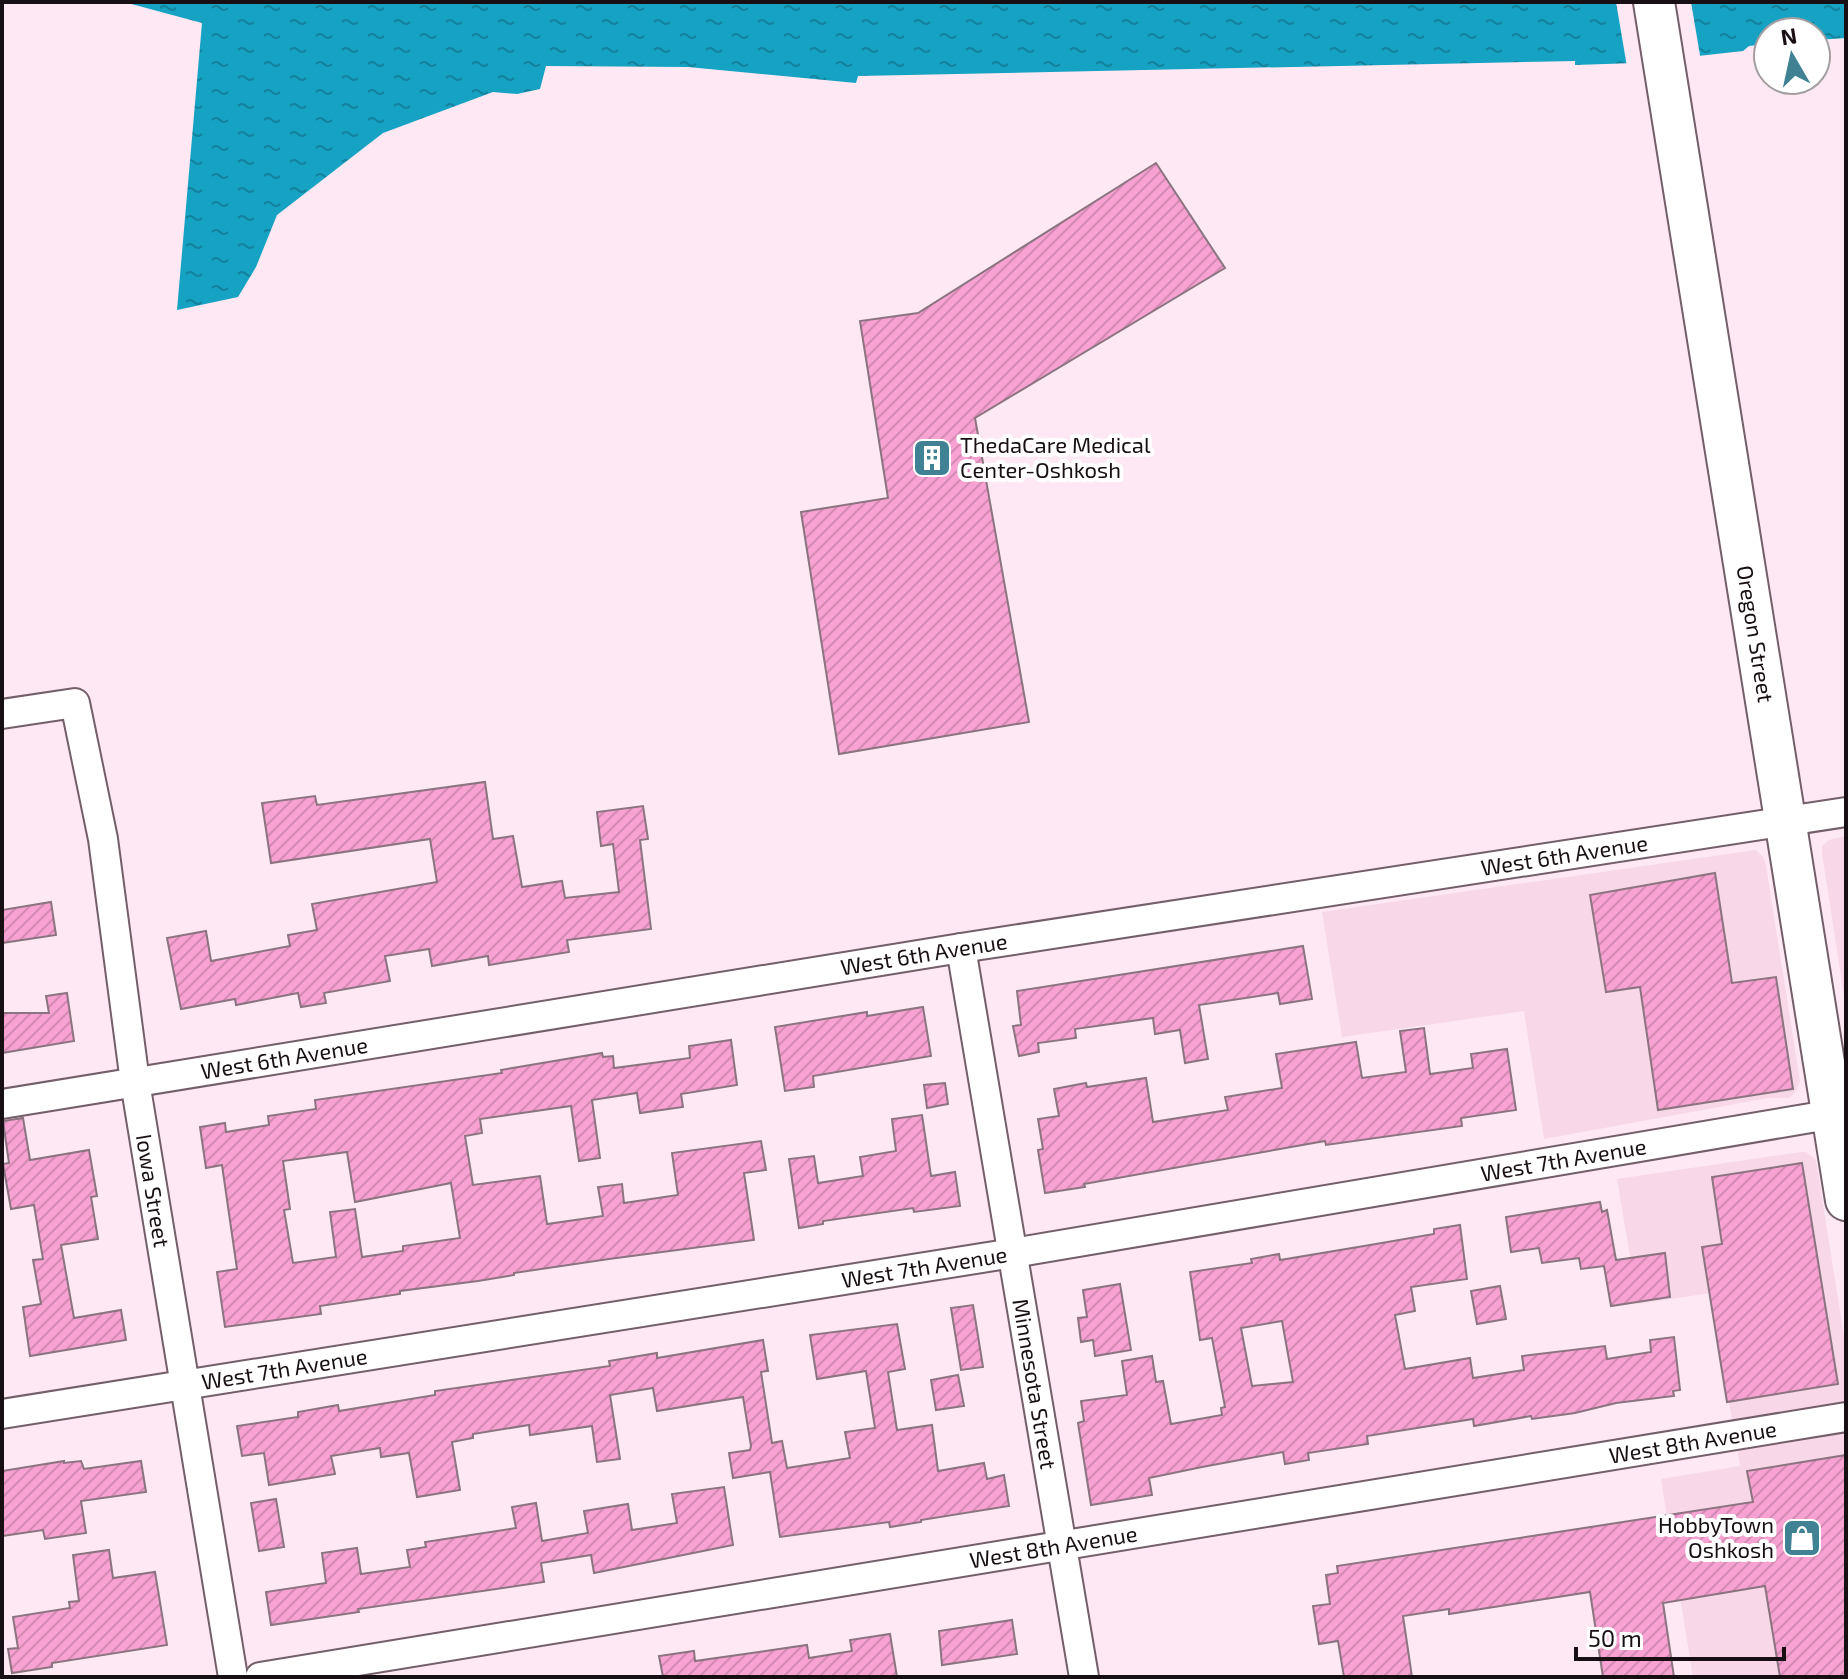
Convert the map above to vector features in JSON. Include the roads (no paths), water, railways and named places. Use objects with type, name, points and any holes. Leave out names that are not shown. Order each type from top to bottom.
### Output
[{"type":"main road","name":"Oregon Street","points":[[1654,2],[1785,821],[1838,1113],[1846,1200]]},
{"type":"street","name":"Iowa Street","points":[[2,714],[75,703],[103,839],[135,1082],[233,1677]]},
{"type":"street","name":"West 6th Avenue","points":[[2,1104],[961,948],[1846,812]]},
{"type":"street","name":"Minnesota Street","points":[[961,948],[1084,1677]]},
{"type":"street","name":"West 7th Avenue","points":[[2,1414],[1013,1253],[1838,1113]]},
{"type":"street","name":"West 8th Avenue","points":[[260,1677],[1846,1417]]},
{"type":"water","points":[[124,2],[1846,2],[1846,38],[1832,39],[1832,16],[1752,16],[1752,46],[1743,51],[1635,63],[1575,65],[1575,61],[858,76],[856,83],[688,67],[546,66],[540,89],[517,94],[493,92],[383,133],[277,215],[256,267],[238,297],[177,310],[202,23]]},
{"type":"place","name":"ThedaCare Medical Center-Oshkosh","points":[[932,458]]},
{"type":"place","name":"HobbyTown Oshkosh","points":[[1802,1538]]}]
